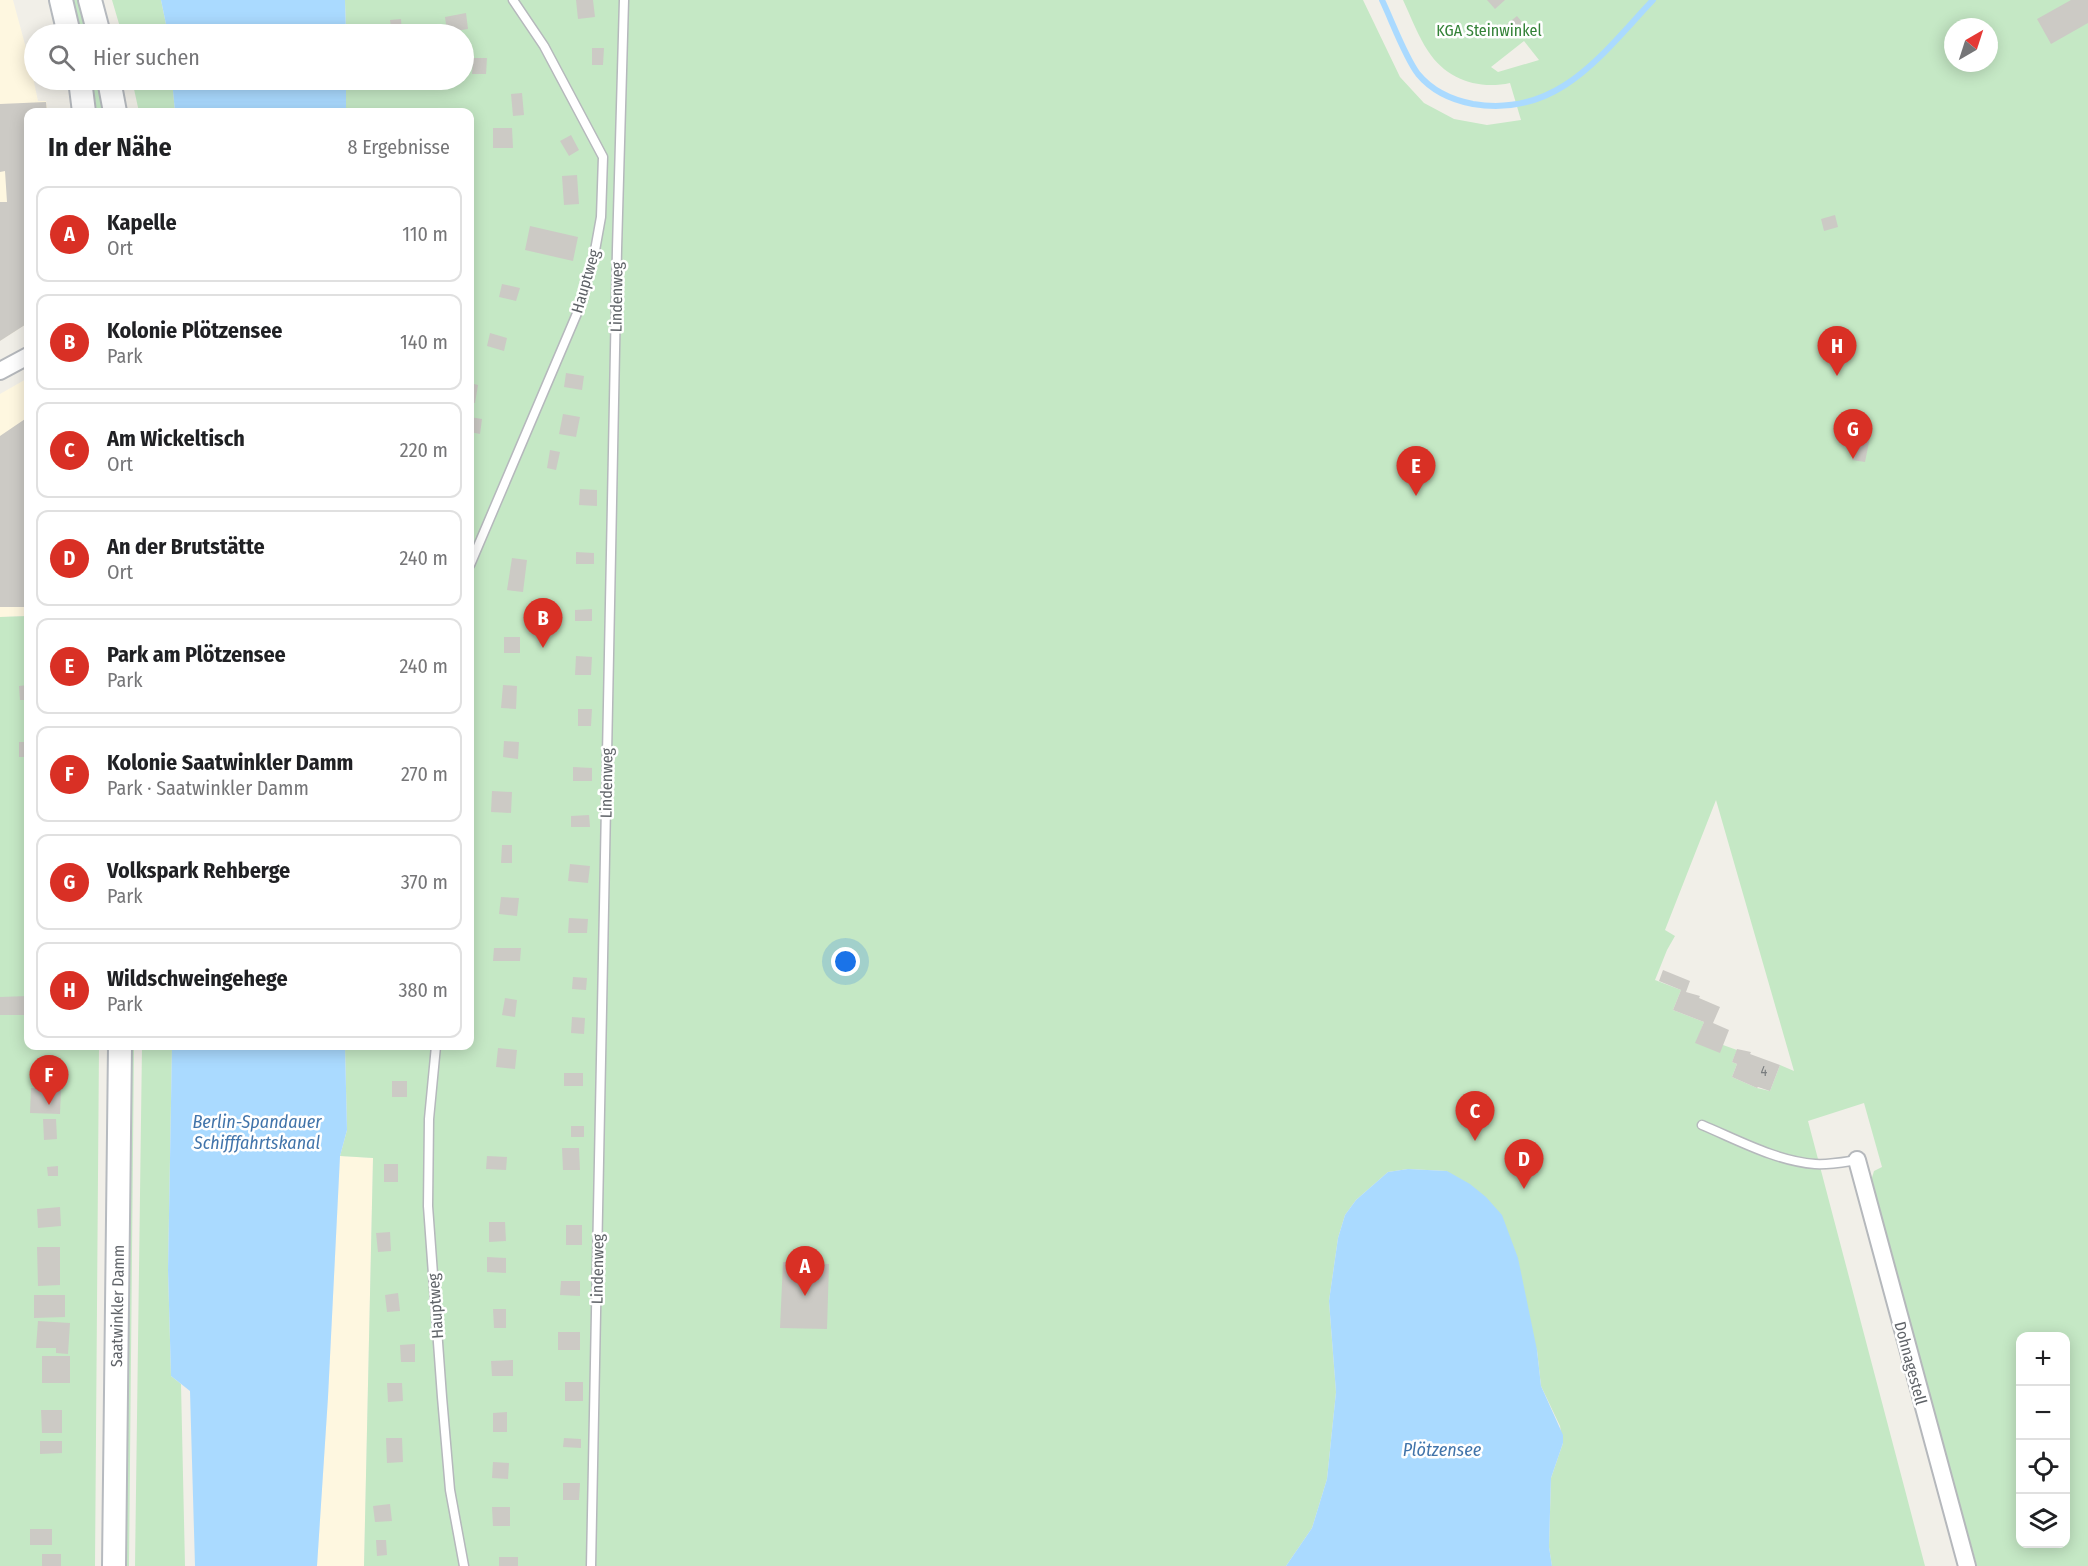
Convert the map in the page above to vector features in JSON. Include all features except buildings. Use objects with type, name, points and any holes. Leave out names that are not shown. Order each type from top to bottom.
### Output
[{"type":"main road","points":[[61,0],[67,24]]},
{"type":"main road","points":[[90,0],[96,24]]},
{"type":"main road","points":[[81,90],[84,108]]},
{"type":"main road","points":[[111,90],[114,108]]},
{"type":"main road","name":"Saatwinkler Damm","points":[[114,1566],[120,1050]]},
{"type":"street","points":[[0,371],[24,358]]},
{"type":"street","name":"Dohnagestell","points":[[1857,1160],[1967,1566]]},
{"type":"lane","name":"Hauptweg","points":[[474,555],[578,311],[594,256],[601,217],[603,157],[544,46],[513,0]]},
{"type":"lane","name":"Lindenweg","points":[[591,1566],[624,0]]},
{"type":"lane","points":[[601,217],[618,219]]},
{"type":"lane","name":"Hauptweg","points":[[436,1050],[429,1119],[428,1206],[450,1490],[464,1566]]},
{"type":"lane","points":[[1702,1125],[1801,1162],[1819,1164],[1857,1160]]},
{"type":"shaded area","points":[[0,0],[13,0],[24,41],[24,90],[36,90],[38,101],[46,101],[47,108],[24,108],[24,326],[0,341]]},
{"type":"shaded area","points":[[24,380],[24,616],[0,617],[0,394]]},
{"type":"shaded area","points":[[340,1156],[373,1158],[364,1566],[317,1566]]},
{"type":"green space","points":[[73,0],[79,0],[86,24],[79,24]]},
{"type":"green space","points":[[112,0],[161,0],[166,24],[119,24]]},
{"type":"green space","name":"KGA Steinwinkel","points":[[345,0],[1363,0],[1400,77],[1424,103],[1454,119],[1487,125],[1521,120],[1510,83],[1486,85],[1475,83],[1444,69],[1424,45],[1403,0],[2088,0],[2088,1566],[1977,1566],[1870,1184],[1874,1171],[1882,1167],[1864,1103],[1808,1121],[1925,1566],[1552,1566],[1549,1547],[1551,1478],[1563,1443],[1560,1426],[1541,1386],[1537,1350],[1447,1171],[1408,1169],[1388,1172],[1356,1200],[1345,1215],[1338,1238],[1329,1301],[1336,1392],[1327,1479],[1312,1528],[1286,1566],[364,1566],[373,1158],[340,1156],[347,1130],[345,1050],[474,1050],[474,108],[346,108],[346,90],[474,90],[474,24],[346,24]],"holes":[[[1524,41],[1539,60],[1498,72],[1491,67]],[[1716,800],[1794,1071],[1780,1065],[1770,1091],[1732,1077],[1737,1064],[1732,1062],[1737,1050],[1723,1045],[1696,1043],[1704,1022],[1673,1010],[1681,990],[1655,980],[1675,936],[1665,930]]]},
{"type":"green space","points":[[94,90],[100,90],[104,108],[96,108]]},
{"type":"green space","points":[[134,90],[173,90],[175,108],[138,108]]},
{"type":"green space","points":[[24,616],[24,1050],[99,1050],[95,1566],[0,1566],[0,617]]},
{"type":"green space","points":[[131,1050],[134,1050],[129,1566],[125,1566]]},
{"type":"green space","points":[[142,1050],[172,1050],[168,1270],[171,1376],[181,1384],[185,1566],[135,1566]]},
{"type":"water","points":[[161,0],[345,0],[346,24],[166,24]]},
{"type":"water","points":[[173,90],[346,90],[346,108],[175,108]]},
{"type":"water","name":"Berlin-Spandauer Schifffahrtskanal","points":[[172,1050],[345,1050],[347,1130],[340,1156],[317,1566],[195,1566],[190,1391],[171,1376],[168,1270]]},
{"type":"water","name":"Plötzensee","points":[[1408,1169],[1447,1171],[1470,1184],[1502,1215],[1518,1258],[1537,1350],[1541,1386],[1563,1435],[1563,1443],[1551,1478],[1549,1547],[1552,1566],[1286,1566],[1312,1528],[1327,1479],[1336,1392],[1329,1301],[1338,1238],[1345,1215],[1356,1200],[1388,1172]]},
{"type":"waterway","points":[[1382,0],[1408,58],[1418,74],[1430,85],[1443,94],[1465,102],[1503,106],[1530,101],[1554,92],[1575,78],[1596,61],[1653,0]]},
{"type":"place","name":"Wildschweingehege","points":[[1837,376]]},
{"type":"place","name":"Volkspark Rehberge","points":[[1853,459]]},
{"type":"place","name":"Park am Plötzensee","points":[[1416,496]]},
{"type":"place","name":"Kolonie Plötzensee","points":[[543,648]]},
{"type":"place","name":"Kolonie Saatwinkler Damm","points":[[49,1105]]},
{"type":"place","name":"Am Wickeltisch","points":[[1475,1141]]},
{"type":"place","name":"An der Brutstätte","points":[[1524,1189]]},
{"type":"place","name":"Kapelle","points":[[805,1296]]}]
